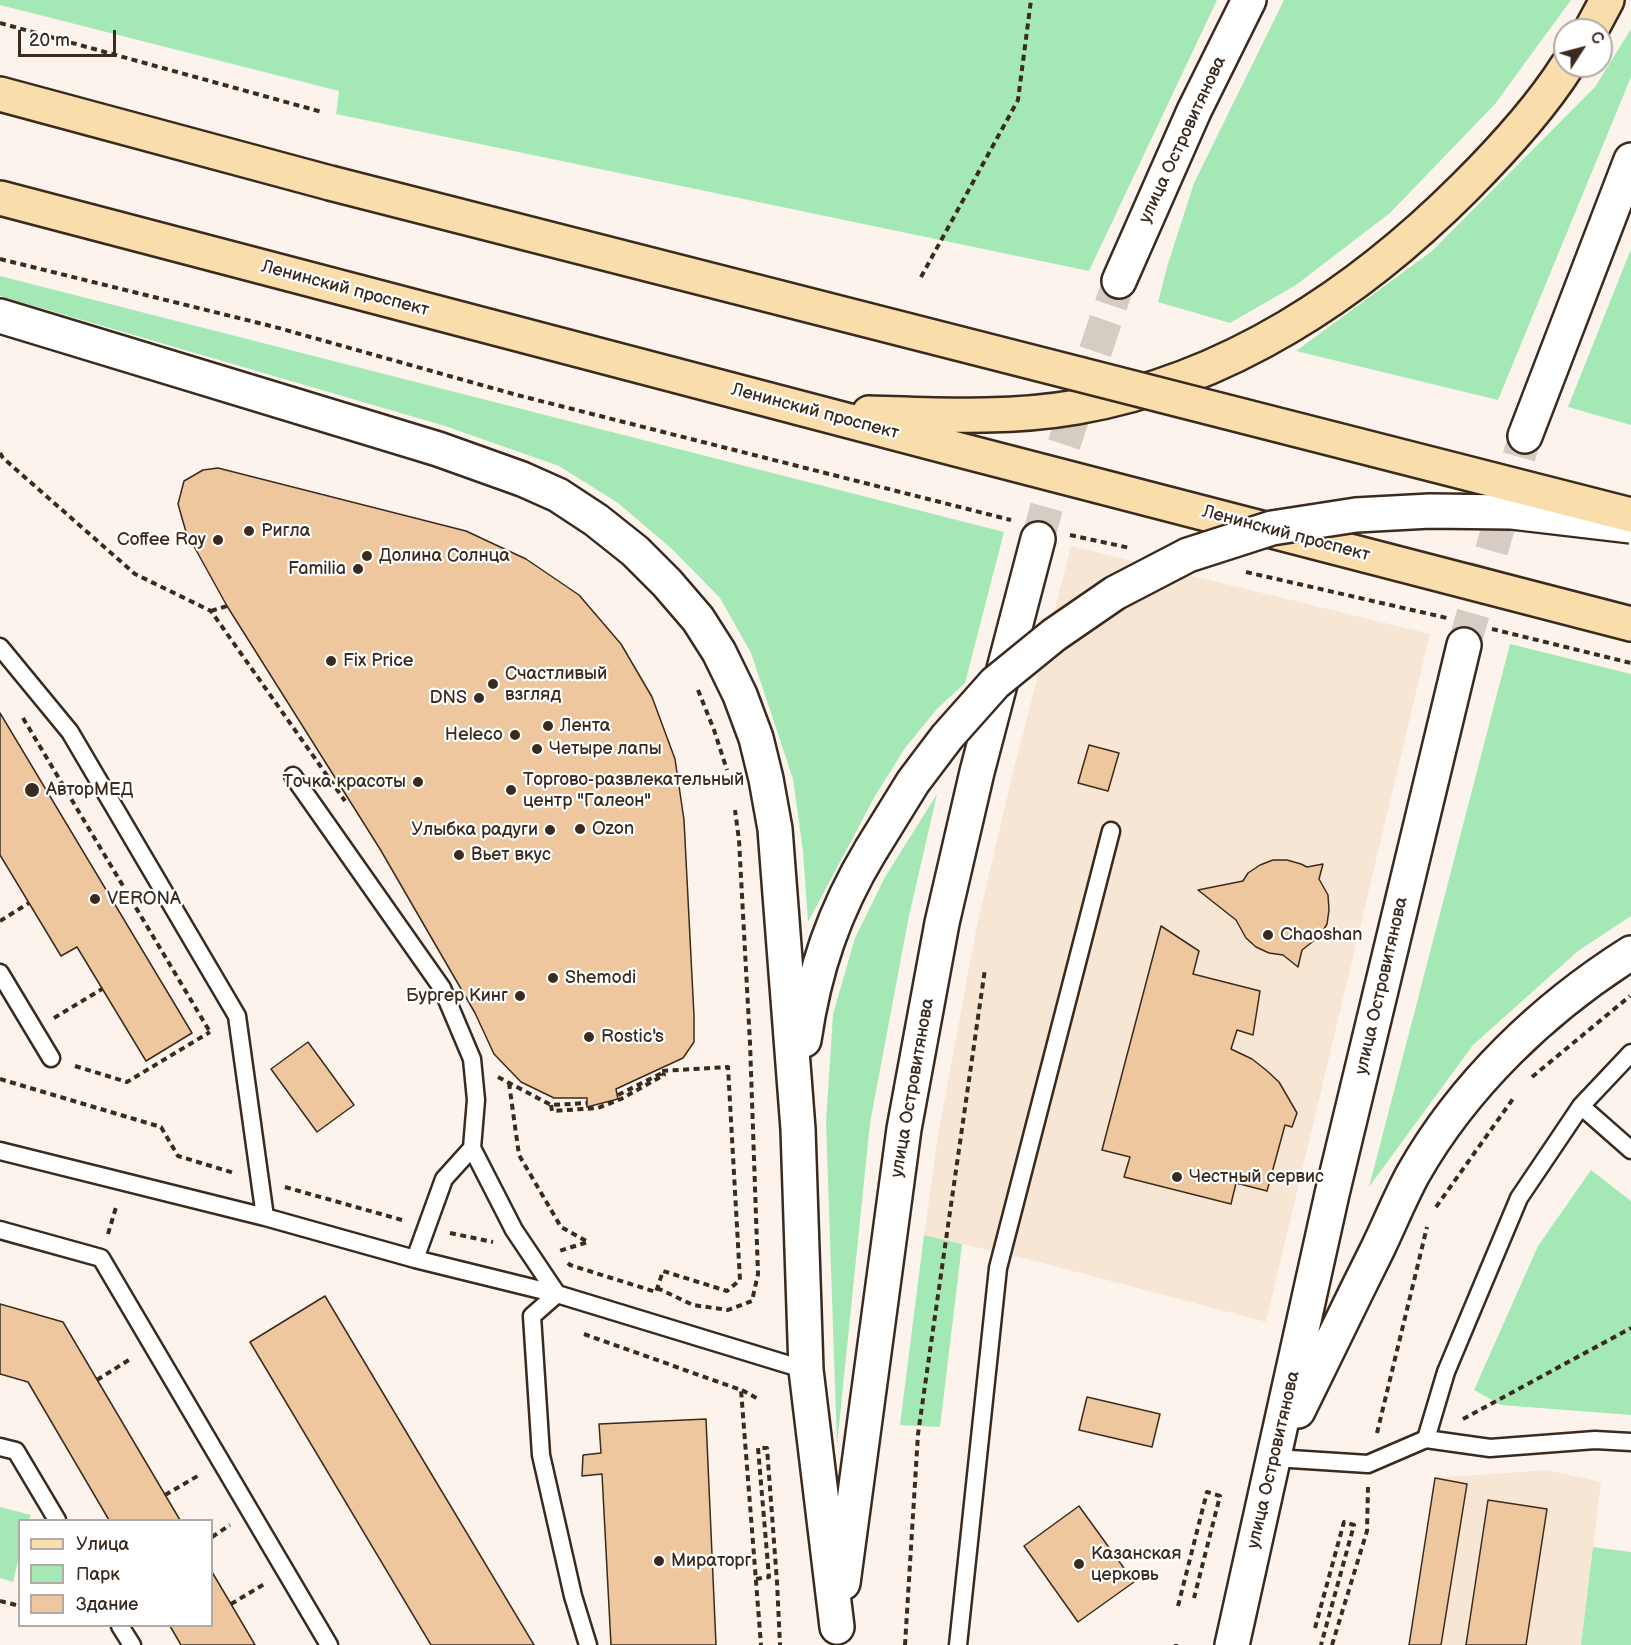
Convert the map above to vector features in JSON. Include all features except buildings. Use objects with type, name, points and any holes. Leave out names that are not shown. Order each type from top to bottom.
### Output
[{"type":"main road","name":"улица Островитянова","points":[[1119,281],[1194,111],[1249,0]]},
{"type":"main road","points":[[1597,18],[1607,0]]},
{"type":"main road","points":[[813,412],[1019,415],[1078,407],[1150,390],[1207,368],[1298,322],[1347,289],[1398,250],[1480,173],[1517,132],[1559,78]]},
{"type":"main road","points":[[0,94],[330,183],[1631,515]]},
{"type":"main road","points":[[1524,436],[1631,160]]},
{"type":"main road","name":"Ленинский проспект","points":[[0,198],[1631,624]]},
{"type":"main road","points":[[1597,248],[1624,204],[1631,198]]},
{"type":"main road","points":[[0,316],[438,450],[522,479],[558,495],[596,520],[636,551],[668,583],[698,619],[740,695],[756,738],[775,829],[798,1129],[806,1370],[837,1636]]},
{"type":"main road","points":[[798,1129],[802,1049],[810,999],[821,957],[836,917],[871,850],[913,782],[995,683],[1054,635],[1115,593],[1188,555],[1272,528],[1356,515],[1430,511],[1512,512],[1631,526]]},
{"type":"main road","name":"улица Островитянова","points":[[837,1636],[902,1141],[942,923],[1036,530]]},
{"type":"main road","name":"улица Островитянова","points":[[1232,1645],[1332,1194],[1467,630]]},
{"type":"main road","points":[[1275,1458],[1414,1174],[1446,1125],[1511,1048],[1583,986],[1631,953]]},
{"type":"lane","points":[[0,647],[70,732],[237,1016],[265,1217]]},
{"type":"lane","points":[[293,776],[442,988],[472,1059],[477,1100],[472,1148],[514,1230],[557,1294]]},
{"type":"lane","points":[[958,1645],[998,1268],[1111,831]]},
{"type":"lane","points":[[0,974],[51,1058]]},
{"type":"lane","points":[[1426,1439],[1446,1372],[1518,1198],[1581,1106],[1631,1053]]},
{"type":"lane","points":[[1581,1106],[1631,1150]]},
{"type":"lane","points":[[415,1259],[444,1179],[472,1148]]},
{"type":"lane","points":[[0,1150],[557,1294],[806,1370]]},
{"type":"lane","points":[[0,1230],[101,1258],[329,1645]]},
{"type":"lane","points":[[557,1294],[532,1316],[540,1455],[573,1596],[588,1645]]},
{"type":"lane","points":[[1275,1458],[1368,1464],[1426,1439],[1490,1448],[1595,1440],[1631,1442]]},
{"type":"lane","points":[[0,1447],[16,1451],[56,1519]]},
{"type":"lane","points":[[121,1627],[132,1645]]},
{"type":"path","points":[[921,277],[1018,100],[1031,0]]},
{"type":"path","points":[[0,23],[322,112]]},
{"type":"path","points":[[0,259],[275,327],[517,395],[1036,530],[1140,550]]},
{"type":"path","points":[[0,453],[135,574]]},
{"type":"path","points":[[1244,572],[1467,630],[1631,663]]},
{"type":"path","points":[[211,611],[227,606]]},
{"type":"path","points":[[695,684],[714,730],[728,774]]},
{"type":"path","points":[[18,709],[210,1032]]},
{"type":"path","points":[[657,1288],[693,1305],[728,1310],[752,1301],[758,1275],[749,1019],[739,840],[735,807]]},
{"type":"path","points":[[0,921],[29,903]]},
{"type":"path","points":[[905,1645],[918,1434],[985,969]]},
{"type":"path","points":[[34,1030],[102,989]]},
{"type":"path","points":[[1530,1079],[1631,996]]},
{"type":"path","points":[[51,1058],[127,1082],[190,1044]]},
{"type":"path","points":[[509,1083],[519,1155],[561,1227],[588,1242],[559,1251],[570,1265],[656,1292],[663,1271],[727,1291],[740,1280],[729,1067],[661,1071],[662,1073],[618,1095]]},
{"type":"path","points":[[587,1103],[551,1105],[552,1112],[598,1108],[621,1099],[664,1076],[662,1073]]},
{"type":"path","points":[[0,1079],[162,1127],[178,1156],[236,1174]]},
{"type":"path","points":[[1436,1207],[1521,1087]]},
{"type":"path","points":[[279,1186],[408,1221]]},
{"type":"path","points":[[101,1258],[117,1204]]},
{"type":"path","points":[[1332,1645],[1367,1532],[1368,1464],[1386,1404],[1429,1216]]},
{"type":"path","points":[[441,1231],[502,1244]]},
{"type":"path","points":[[1426,1439],[1631,1328]]},
{"type":"path","points":[[584,1334],[741,1390],[760,1400]]},
{"type":"path","points":[[97,1380],[153,1346]]},
{"type":"path","points":[[741,1390],[761,1645]]},
{"type":"path","points":[[756,1579],[769,1577],[758,1448],[767,1448],[780,1645]]},
{"type":"path","points":[[165,1495],[221,1462]]},
{"type":"path","points":[[1178,1606],[1207,1492],[1220,1496],[1194,1598]]},
{"type":"path","points":[[1315,1628],[1344,1522],[1354,1525],[1321,1645]]},
{"type":"path","points":[[231,1604],[285,1570]]},
{"type":"path","points":[[0,1601],[18,1606]]},
{"type":"shaded area","points":[[1071,546],[1430,634],[1266,1322],[1031,1260],[924,1235],[938,1135],[976,930],[1011,780]]},
{"type":"shaded area","points":[[1547,1470],[1601,1482],[1581,1645],[1409,1645],[1435,1478]]},
{"type":"green space","points":[[0,0],[1217,0],[1089,271],[336,114],[339,91],[0,5]]},
{"type":"green space","points":[[1284,0],[1571,0],[1558,18],[1553,18],[1553,25],[1495,104],[1390,213],[1296,285],[1230,323],[1158,302],[1194,183]]},
{"type":"green space","points":[[1631,29],[1631,77],[1498,400],[1296,351],[1432,251],[1595,87],[1601,78],[1613,78],[1613,58]]},
{"type":"green space","points":[[1631,249],[1631,425],[1568,407]]},
{"type":"green space","points":[[0,276],[1004,532],[965,683],[937,709],[905,748],[875,796],[808,922],[803,851],[793,779],[751,653],[720,598],[672,549],[618,503],[559,466],[445,426],[0,296]]},
{"type":"green space","points":[[1510,644],[1631,674],[1631,916],[1578,951],[1473,1045],[1369,1187]]},
{"type":"green space","points":[[937,794],[909,916],[870,1123],[837,1445],[826,1122],[833,1014],[855,938],[885,877]]},
{"type":"green space","points":[[1591,1170],[1631,1201],[1631,1415],[1501,1405],[1474,1390],[1538,1246]]},
{"type":"green space","points":[[924,1235],[962,1244],[940,1427],[900,1425]]},
{"type":"green space","points":[[0,1507],[31,1515],[29,1519],[18,1519],[18,1561],[13,1582],[0,1578]]},
{"type":"green space","points":[[1593,1547],[1631,1552],[1631,1645],[1581,1645]]},
{"type":"tunnel","points":[[1038,539],[1062,450],[1119,281]]},
{"type":"tunnel","points":[[1464,645],[1525,436]]},
{"type":"place","name":"Ригла","points":[[249,531]]},
{"type":"place","name":"Coffee Ray","points":[[218,540]]},
{"type":"place","name":"Долина Солнца","points":[[367,556]]},
{"type":"place","name":"Familia","points":[[358,569]]},
{"type":"place","name":"Fix Price","points":[[331,661]]},
{"type":"place","name":"Счастливый взгляд","points":[[493,684]]},
{"type":"place","name":"DNS","points":[[479,698]]},
{"type":"place","name":"Лента","points":[[548,726]]},
{"type":"place","name":"Heleco","points":[[515,735]]},
{"type":"place","name":"Четыре лапы","points":[[537,749]]},
{"type":"place","name":"Точка красоты","points":[[418,782]]},
{"type":"place","name":"АвторМЕД","points":[[32,790]]},
{"type":"place","name":"Торгово-развлекательный центр \"Галеон\"","points":[[511,790]]},
{"type":"place","name":"Ozon","points":[[580,829]]},
{"type":"place","name":"Улыбка радуги","points":[[550,830]]},
{"type":"place","name":"Вьет вкус","points":[[459,855]]},
{"type":"place","name":"VERONA","points":[[95,899]]},
{"type":"place","name":"Chaoshan","points":[[1268,935]]},
{"type":"place","name":"Shemodi","points":[[553,978]]},
{"type":"place","name":"Бургер Кинг","points":[[520,996]]},
{"type":"place","name":"Rostic's","points":[[589,1037]]},
{"type":"place","name":"Честный сервис","points":[[1177,1177]]},
{"type":"place","name":"Мираторг","points":[[659,1561]]},
{"type":"place","name":"Казанская церковь","points":[[1079,1564]]}]
